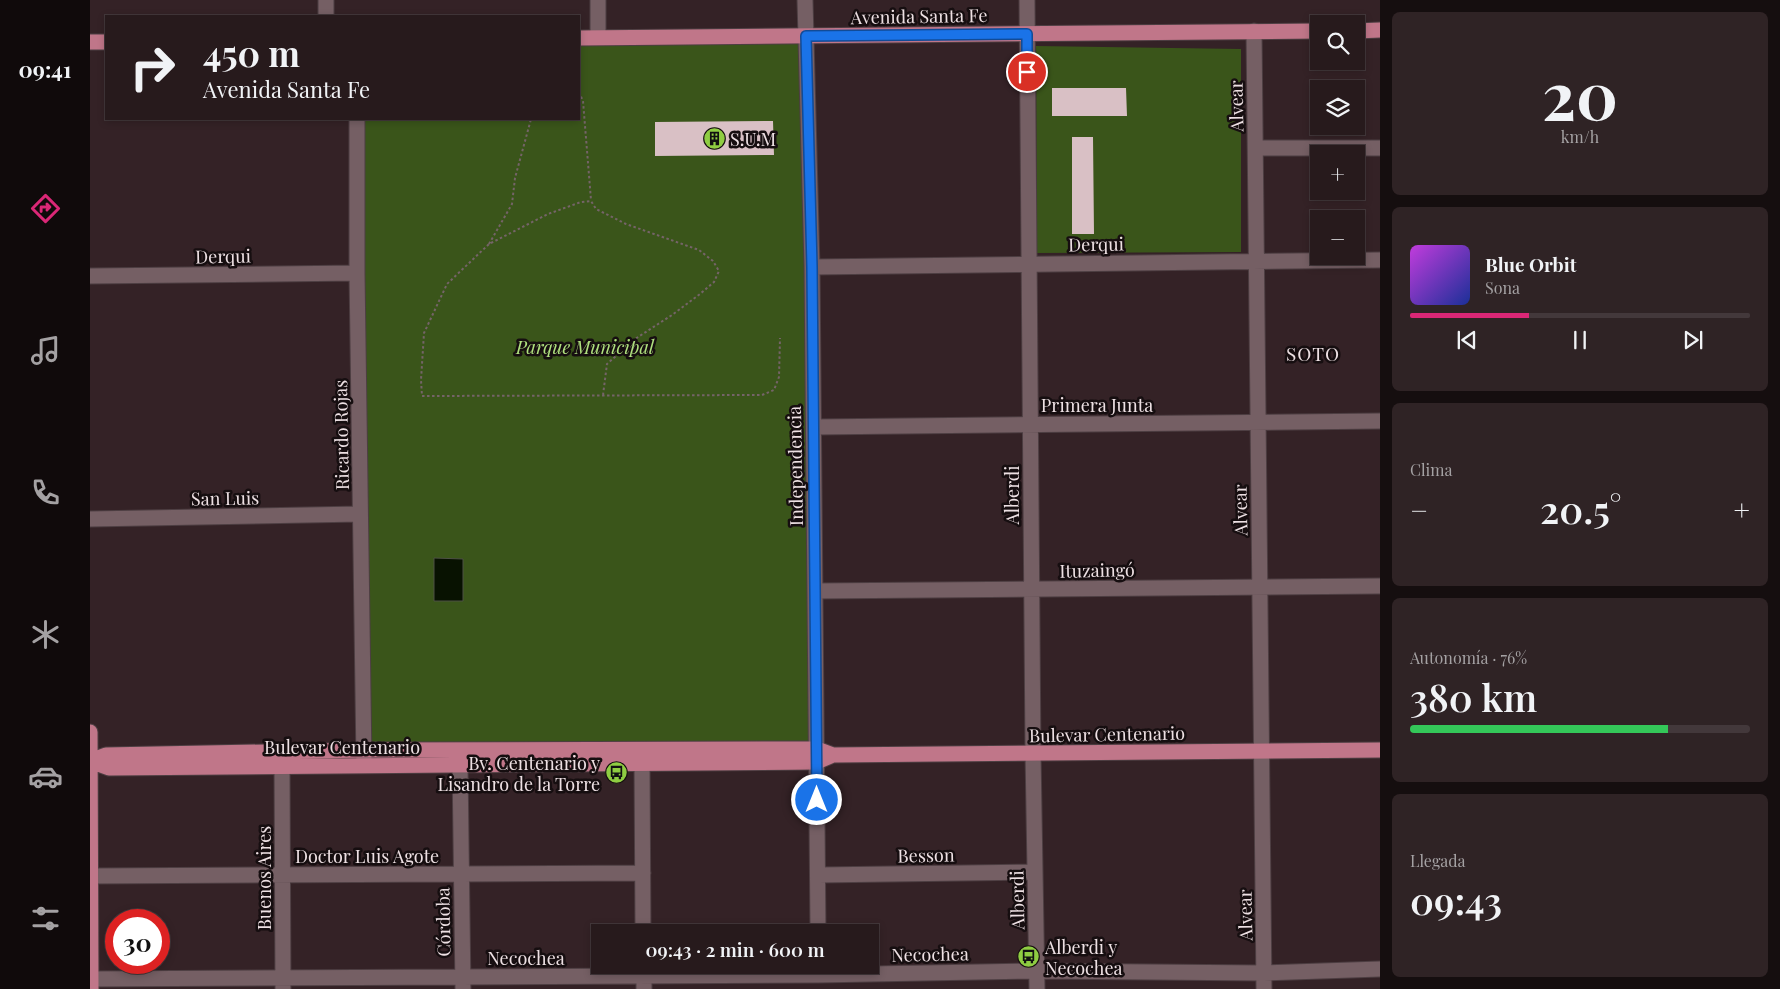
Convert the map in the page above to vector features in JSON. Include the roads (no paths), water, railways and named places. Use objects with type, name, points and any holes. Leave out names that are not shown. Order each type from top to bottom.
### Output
[{"type":"main road","points":[[1365,31],[1380,30]]},
{"type":"main road","name":"Avenida Santa Fe","points":[[580,38],[1310,31]]},
{"type":"main road","points":[[90,42],[105,42]]},
{"type":"main road","points":[[90,732],[91,984]]},
{"type":"main road","name":"Bulevar Centenario","points":[[90,761],[106,755],[364,750],[834,756],[1380,750]]},
{"type":"main road","name":"Bulevar Centenario","points":[[90,761],[108,768],[282,767],[642,764],[817,755]]},
{"type":"street","points":[[326,0],[326,15]]},
{"type":"street","points":[[598,0],[598,37]]},
{"type":"street","name":"Independencia","points":[[805,0],[812,267],[818,924]]},
{"type":"street","name":"Alberdi","points":[[1027,0],[1033,753],[1037,989]]},
{"type":"street","name":"Alvear","points":[[1254,32],[1264,989]]},
{"type":"street","name":"Ricardo Rojas","points":[[357,120],[363,766]]},
{"type":"street","points":[[1256,148],[1380,148]]},
{"type":"street","name":"Derqui","points":[[812,267],[1380,260]]},
{"type":"street","name":"Derqui","points":[[90,276],[357,273]]},
{"type":"street","name":"Primera Junta","points":[[814,427],[1380,422]]},
{"type":"street","name":"San Luis","points":[[90,519],[360,514]]},
{"type":"street","name":"Ituzaingó","points":[[815,591],[1380,586]]},
{"type":"street","points":[[642,764],[643,924]]},
{"type":"street","name":"Córdoba","points":[[460,765],[463,983]]},
{"type":"street","name":"Buenos Aires","points":[[282,767],[283,983]]},
{"type":"street","name":"Besson","points":[[818,875],[1035,872]]},
{"type":"street","name":"Doctor Luis Agote","points":[[91,876],[643,873]]},
{"type":"street","name":"Necochea","points":[[91,984],[463,983],[644,977],[818,976],[1036,971],[1264,973],[1380,969]]},
{"type":"place","name":"S.U.M","points":[[714,139]]},
{"type":"place","name":"Bv. Centenario y Lisandro de la Torre","points":[[616,773]]},
{"type":"place","name":"Alberdi y Necochea","points":[[1029,957]]},
{"type":"district","name":"SOTO","points":[[1313,353]]},
{"type":"park label","name":"Parque Municipal","points":[[585,347]]}]
